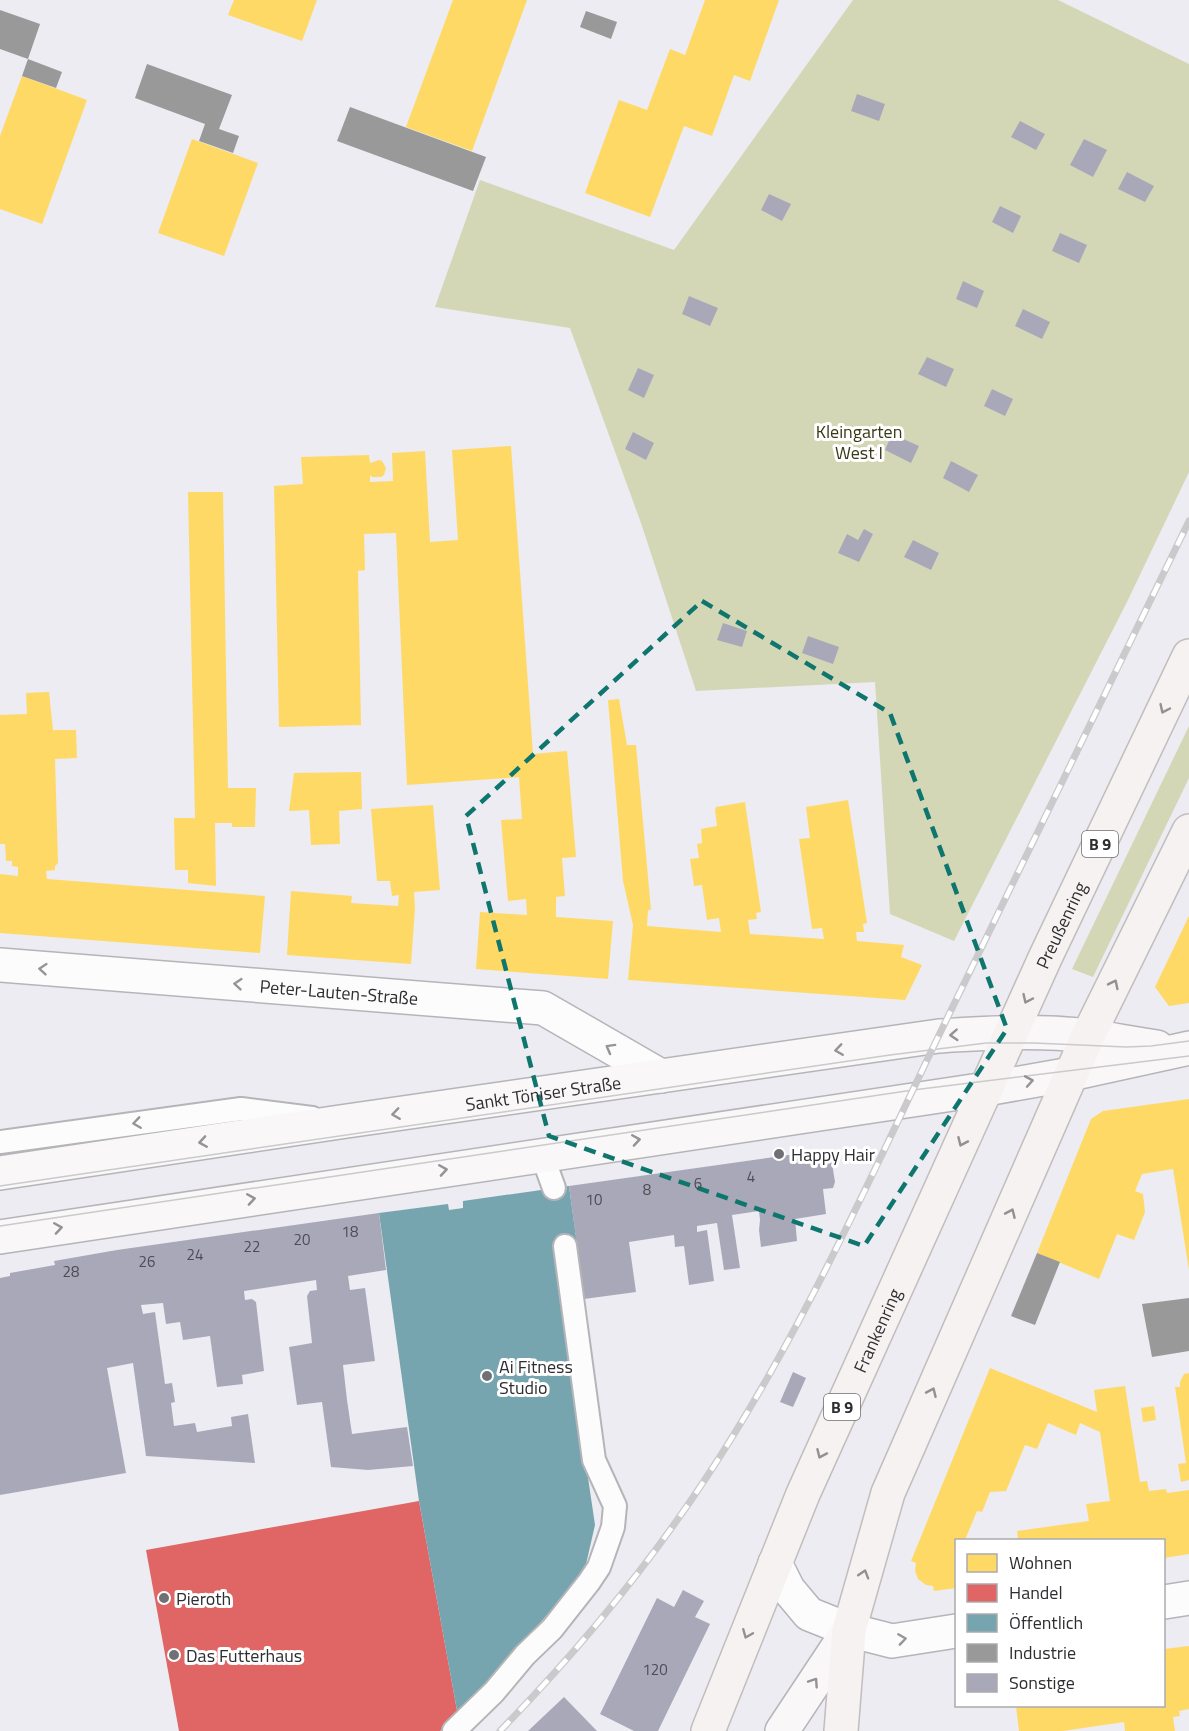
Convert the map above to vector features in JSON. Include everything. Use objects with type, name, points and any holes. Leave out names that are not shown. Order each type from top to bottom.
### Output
[{"type":"main road","name":"Preußenring","points":[[1011,1032],[1189,656]]},
{"type":"main road","points":[[840,1731],[849,1630],[888,1493],[1088,1036],[1189,831]]},
{"type":"main road","name":"Sankt Töniser Straße","points":[[0,1173],[939,1036],[1011,1032],[1088,1036],[1184,1049]]},
{"type":"main road","name":"Frankenring","points":[[708,1731],[803,1494],[1011,1032]]},
{"type":"main road","points":[[0,1237],[986,1089],[1071,1074],[1184,1049]]},
{"type":"main road","points":[[782,1731],[849,1630]]},
{"type":"street","name":"Peter-Lauten-Straße","points":[[0,965],[543,1008],[662,1076]]},
{"type":"street","points":[[776,1563],[788,1589],[809,1614],[849,1630],[892,1641],[955,1631]]},
{"type":"street","points":[[1165,1602],[1189,1598]]},
{"type":"lane","points":[[0,1142],[241,1109],[340,1122]]},
{"type":"lane","points":[[542,1155],[554,1188]]},
{"type":"lane","points":[[454,1731],[494,1692],[525,1655],[552,1629],[589,1582],[599,1567],[613,1527],[615,1506],[594,1460],[565,1246]]},
{"type":"highlighted area","points":[[702,601],[890,713],[1007,1029],[864,1246],[549,1136],[466,816]]},
{"type":"green space","name":"Kleingarten West I","points":[[853,0],[1058,0],[1189,64],[1189,472],[1127,602],[954,941],[890,914],[875,682],[696,691],[641,523],[570,328],[435,307],[480,180],[674,250]]},
{"type":"green space","points":[[1189,726],[1189,778],[1093,977],[1072,969]]},
{"type":"building: Wohnen","points":[[234,0],[317,0],[302,41],[228,15]]},
{"type":"building: Wohnen","points":[[453,0],[527,0],[472,151],[406,127]]},
{"type":"building: Wohnen","points":[[705,0],[779,0],[750,81],[734,75],[712,136],[684,126],[650,217],[585,193],[619,100],[647,110],[670,49],[685,55]]},
{"type":"building: Wohnen","points":[[22,76],[87,100],[42,224],[0,209],[0,136]]},
{"type":"building: Wohnen","points":[[192,139],[258,163],[224,256],[158,233]]},
{"type":"building: Wohnen","points":[[511,446],[533,754],[567,751],[576,857],[562,858],[565,896],[556,897],[556,917],[613,921],[608,979],[476,969],[480,912],[527,915],[526,899],[508,901],[501,820],[522,819],[519,777],[407,785],[396,533],[364,534],[365,570],[358,571],[361,725],[279,727],[274,486],[303,484],[301,457],[369,455],[370,463],[379,460],[386,468],[381,477],[370,475],[370,482],[393,481],[392,453],[425,451],[430,542],[458,540],[452,450]]},
{"type":"building: Wohnen","points":[[188,492],[223,492],[228,788],[256,788],[255,827],[232,827],[232,823],[215,823],[216,886],[188,883],[188,870],[175,870],[174,818],[195,818]]},
{"type":"building: Wohnen","points":[[49,692],[53,730],[76,730],[77,758],[55,759],[58,863],[55,870],[46,871],[47,879],[265,896],[260,953],[0,933],[0,874],[18,876],[18,867],[12,866],[12,861],[6,861],[5,844],[0,844],[0,715],[27,714],[26,693]]},
{"type":"building: Wohnen","points":[[619,699],[627,745],[636,745],[651,910],[648,910],[647,926],[721,932],[719,918],[707,920],[702,885],[694,886],[690,859],[699,858],[697,844],[702,843],[701,829],[717,826],[716,807],[745,802],[761,912],[756,913],[757,919],[748,920],[750,934],[824,939],[822,928],[812,929],[799,839],[810,838],[806,807],[848,800],[867,923],[863,924],[864,932],[856,932],[857,941],[904,945],[901,957],[922,965],[905,1000],[628,980],[633,925],[623,881],[608,700]]},
{"type":"building: Wohnen","points":[[361,772],[362,809],[339,811],[340,844],[311,845],[309,810],[289,811],[294,773]]},
{"type":"building: Wohnen","points":[[433,805],[440,890],[414,892],[411,964],[287,955],[291,891],[352,896],[351,903],[398,906],[399,895],[392,896],[390,881],[377,881],[371,809]]},
{"type":"building: Wohnen","points":[[1189,916],[1189,1003],[1169,1006],[1155,987]]},
{"type":"building: Wohnen","points":[[1189,1099],[1189,1270],[1173,1169],[1142,1174],[1135,1191],[1143,1194],[1145,1212],[1134,1240],[1117,1234],[1099,1279],[1037,1253],[1091,1119],[1103,1111]]},
{"type":"building: Wohnen","points":[[990,1368],[1097,1412],[1094,1390],[1125,1386],[1140,1482],[1147,1481],[1149,1491],[1166,1489],[1167,1493],[1189,1490],[1189,1554],[1165,1558],[1165,1539],[1018,1539],[1017,1531],[1089,1521],[1086,1504],[1110,1501],[1100,1432],[1080,1423],[1076,1435],[1048,1423],[1037,1449],[1025,1445],[1006,1491],[990,1492],[982,1512],[977,1511],[965,1539],[955,1539],[955,1588],[934,1591],[933,1586],[926,1585],[918,1579],[915,1571],[916,1563],[911,1561]]},
{"type":"building: Wohnen","points":[[1189,1373],[1189,1480],[1181,1482],[1178,1464],[1186,1463],[1175,1387],[1180,1387],[1184,1374]]},
{"type":"building: Wohnen","points":[[1154,1406],[1156,1420],[1143,1422],[1141,1408]]},
{"type":"building: Wohnen","points":[[1189,1646],[1189,1709],[1179,1711],[1180,1716],[1173,1717],[1175,1731],[1125,1731],[1124,1722],[1063,1731],[1019,1731],[1016,1707],[1165,1707],[1165,1649]]},
{"type":"building: Handel","points":[[419,1501],[458,1716],[440,1731],[179,1731],[146,1550]]},
{"type":"building: Öffentlich","name":"Ai Fitness Studio","points":[[569,1186],[577,1244],[554,1247],[595,1525],[584,1573],[458,1716],[419,1501],[379,1213],[448,1204],[449,1210],[463,1208],[463,1201]]},
{"type":"building: Industrie","points":[[0,10],[40,24],[28,59],[0,49]]},
{"type":"building: Industrie","points":[[586,11],[617,22],[611,39],[580,27]]},
{"type":"building: Industrie","points":[[28,59],[62,72],[56,88],[22,76]]},
{"type":"building: Industrie","points":[[147,64],[232,95],[219,129],[239,136],[233,153],[199,141],[205,124],[135,98]]},
{"type":"building: Industrie","points":[[350,107],[486,157],[473,191],[337,141]]},
{"type":"building: Industrie","points":[[1037,1253],[1060,1262],[1035,1325],[1011,1316]]},
{"type":"building: Industrie","points":[[1189,1298],[1189,1351],[1152,1357],[1142,1304]]},
{"type":"building: Sonstige","points":[[857,94],[885,104],[879,121],[851,111]]},
{"type":"building: Sonstige","points":[[1020,121],[1045,134],[1036,150],[1011,137]]},
{"type":"building: Sonstige","points":[[1084,139],[1107,150],[1093,177],[1070,165]]},
{"type":"building: Sonstige","points":[[1127,172],[1154,186],[1145,202],[1118,189]]},
{"type":"building: Sonstige","points":[[769,194],[791,204],[782,221],[761,210]]},
{"type":"building: Sonstige","points":[[1000,206],[1021,216],[1013,233],[992,222]]},
{"type":"building: Sonstige","points":[[1060,233],[1087,245],[1079,263],[1052,251]]},
{"type":"building: Sonstige","points":[[963,281],[984,291],[977,308],[956,299]]},
{"type":"building: Sonstige","points":[[689,296],[718,308],[710,326],[682,314]]},
{"type":"building: Sonstige","points":[[1023,309],[1050,322],[1042,339],[1015,326]]},
{"type":"building: Sonstige","points":[[927,357],[954,369],[946,387],[918,374]]},
{"type":"building: Sonstige","points":[[638,368],[654,375],[644,398],[628,390]]},
{"type":"building: Sonstige","points":[[992,389],[1013,399],[1005,416],[984,406]]},
{"type":"building: Sonstige","points":[[633,432],[654,443],[646,460],[625,449]]},
{"type":"building: Sonstige","points":[[892,434],[919,446],[911,463],[885,450]]},
{"type":"building: Sonstige","points":[[951,461],[978,475],[969,492],[943,478]]},
{"type":"building: Sonstige","points":[[864,529],[873,534],[859,562],[838,553],[847,534],[858,540]]},
{"type":"building: Sonstige","points":[[913,540],[939,553],[931,570],[904,557]]},
{"type":"building: Sonstige","points":[[723,623],[747,631],[742,647],[717,640]]},
{"type":"building: Sonstige","points":[[808,636],[839,647],[833,664],[802,653]]},
{"type":"building: Sonstige","points":[[824,1150],[831,1157],[835,1182],[833,1188],[823,1189],[826,1214],[795,1219],[797,1241],[761,1247],[759,1211],[732,1215],[740,1268],[724,1270],[717,1223],[697,1226],[697,1232],[707,1230],[714,1281],[689,1285],[684,1246],[675,1247],[674,1235],[629,1242],[636,1292],[584,1299],[569,1186]]},
{"type":"building: Sonstige","points":[[379,1213],[386,1270],[348,1276],[350,1290],[365,1288],[375,1361],[343,1365],[347,1400],[352,1434],[407,1427],[413,1466],[368,1470],[331,1467],[322,1402],[297,1405],[289,1347],[312,1343],[307,1296],[310,1291],[317,1290],[316,1280],[244,1291],[245,1300],[252,1299],[256,1302],[264,1371],[242,1375],[243,1384],[217,1387],[210,1336],[183,1340],[180,1322],[166,1324],[163,1303],[141,1305],[143,1314],[155,1312],[165,1384],[172,1383],[175,1402],[171,1403],[174,1426],[195,1423],[197,1432],[232,1426],[231,1417],[248,1414],[255,1463],[146,1456],[133,1363],[107,1368],[126,1473],[0,1495],[0,1278],[10,1276],[10,1273],[55,1265],[54,1261],[117,1250]]},
{"type":"building: Sonstige","points":[[793,1372],[806,1378],[793,1407],[780,1402]]},
{"type":"building: Sonstige","points":[[683,1590],[704,1601],[695,1617],[710,1624],[658,1731],[634,1731],[600,1714],[657,1598],[674,1607]]},
{"type":"building: Sonstige","points":[[564,1697],[597,1731],[528,1731]]},
{"type":"tram line","points":[[0,1186],[890,1055],[986,1043],[1126,1047],[1189,1041]]},
{"type":"tram line","points":[[0,1226],[913,1090],[1189,1056]]},
{"type":"railway","points":[[500,1731],[582,1642],[658,1547],[704,1481],[770,1373],[830,1261],[1189,521]]},
{"type":"place","name":"Happy Hair","points":[[779,1154]]},
{"type":"place","name":"Ai Fitness Studio","points":[[487,1376]]},
{"type":"place","name":"Pieroth","points":[[164,1598]]},
{"type":"place","name":"Das Futterhaus","points":[[174,1655]]}]
